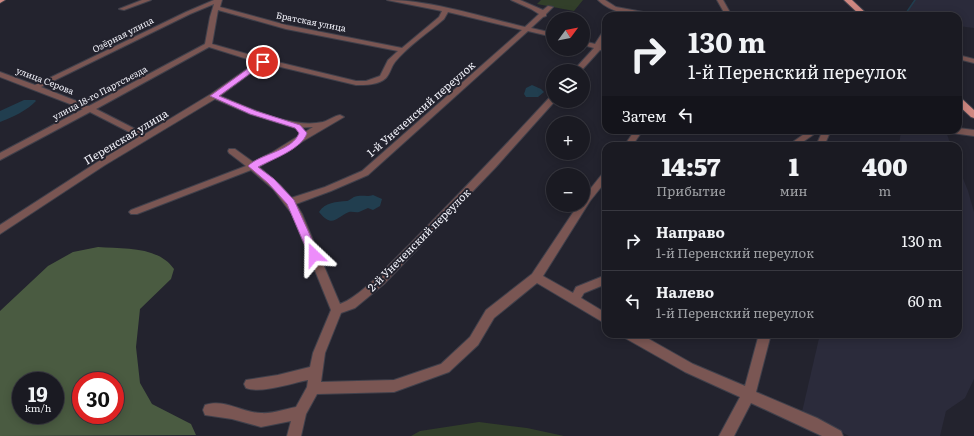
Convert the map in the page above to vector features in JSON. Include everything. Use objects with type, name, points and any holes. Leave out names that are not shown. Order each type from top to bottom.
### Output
[{"type":"main road","points":[[848,0],[861,12]]},
{"type":"main road","points":[[962,104],[974,115]]},
{"type":"street","points":[[122,9],[148,0]]},
{"type":"street","points":[[219,0],[213,16],[208,45],[263,62],[356,83],[375,82],[383,77],[391,62],[403,50],[442,18],[460,13]]},
{"type":"street","name":"Озёрная улица","points":[[36,87],[188,13],[219,0]]},
{"type":"street","points":[[390,0],[446,10],[546,33]]},
{"type":"street","points":[[514,0],[532,6],[540,10],[544,15]]},
{"type":"street","points":[[601,0],[614,9],[631,12]]},
{"type":"street","points":[[720,0],[727,12]]},
{"type":"street","name":"Братская улица","points":[[217,8],[254,20],[299,31],[403,50]]},
{"type":"street","name":"1-й Унеченский переулок","points":[[290,202],[328,189],[365,173],[406,135],[544,15],[550,8]]},
{"type":"street","points":[[442,18],[446,10]]},
{"type":"street","name":"улица 18-го Партсъезда","points":[[0,157],[208,45]]},
{"type":"street","points":[[590,45],[600,47]]},
{"type":"street","points":[[584,64],[600,47]]},
{"type":"street","points":[[962,58],[974,61]]},
{"type":"street","name":"Перенская улица","points":[[0,230],[102,163],[214,96],[263,62]]},
{"type":"street","name":"улица Серова","points":[[0,75],[36,87],[90,109],[145,137]]},
{"type":"street","points":[[214,96],[253,112],[298,126],[312,126],[340,117]]},
{"type":"street","name":"2-й Унеченский переулок","points":[[336,310],[350,305],[380,281],[493,165],[546,107]]},
{"type":"street","points":[[134,212],[210,185],[252,166],[284,150],[328,122]]},
{"type":"street","points":[[298,126],[303,133],[301,139]]},
{"type":"street","points":[[962,131],[974,133]]},
{"type":"street","points":[[797,142],[810,134]]},
{"type":"street","points":[[232,151],[271,181],[290,202],[297,214],[336,310],[319,353],[313,388],[300,413],[294,436]]},
{"type":"street","points":[[313,388],[394,386],[445,368],[474,341],[490,314],[536,276],[602,180]]},
{"type":"street","points":[[536,276],[602,317]]},
{"type":"street","points":[[575,300],[580,290],[602,281]]},
{"type":"street","points":[[637,338],[689,368],[749,394],[836,436]]},
{"type":"street","points":[[726,436],[749,394],[764,338]]},
{"type":"street","points":[[251,384],[278,381],[315,372]]},
{"type":"street","points":[[210,410],[232,412],[261,420],[300,413]]},
{"type":"shaded area","points":[[914,0],[974,0],[974,28],[962,26],[962,12],[906,12]]},
{"type":"shaded area","points":[[532,85],[544,92],[538,97],[526,97],[524,94],[526,88]]},
{"type":"shaded area","points":[[24,100],[36,101],[24,111],[0,122],[0,111]]},
{"type":"shaded area","points":[[900,134],[947,134],[950,142],[900,142]]},
{"type":"shaded area","points":[[962,176],[974,212],[974,379],[965,398],[946,411],[940,436],[849,436],[802,412],[819,338],[962,338]]},
{"type":"shaded area","points":[[373,195],[382,199],[380,206],[373,210],[368,208],[358,212],[349,212],[331,221],[319,212],[324,206],[331,203],[347,201],[356,196]]},
{"type":"green space","points":[[541,0],[583,0],[574,11],[537,4]]},
{"type":"green space","points":[[98,247],[150,252],[159,256],[174,269],[171,279],[140,309],[136,347],[140,383],[152,404],[191,424],[196,435],[0,436],[0,311],[48,266],[73,252]]},
{"type":"green space","points":[[479,422],[527,428],[564,436],[411,436],[420,431]]},
{"type":"waterway","points":[[907,12],[915,0]]},
{"type":"route","points":[[263,62],[214,96],[253,112],[298,126],[303,133],[301,139],[284,150],[252,166],[271,181],[290,202],[297,214],[314,255]]}]
